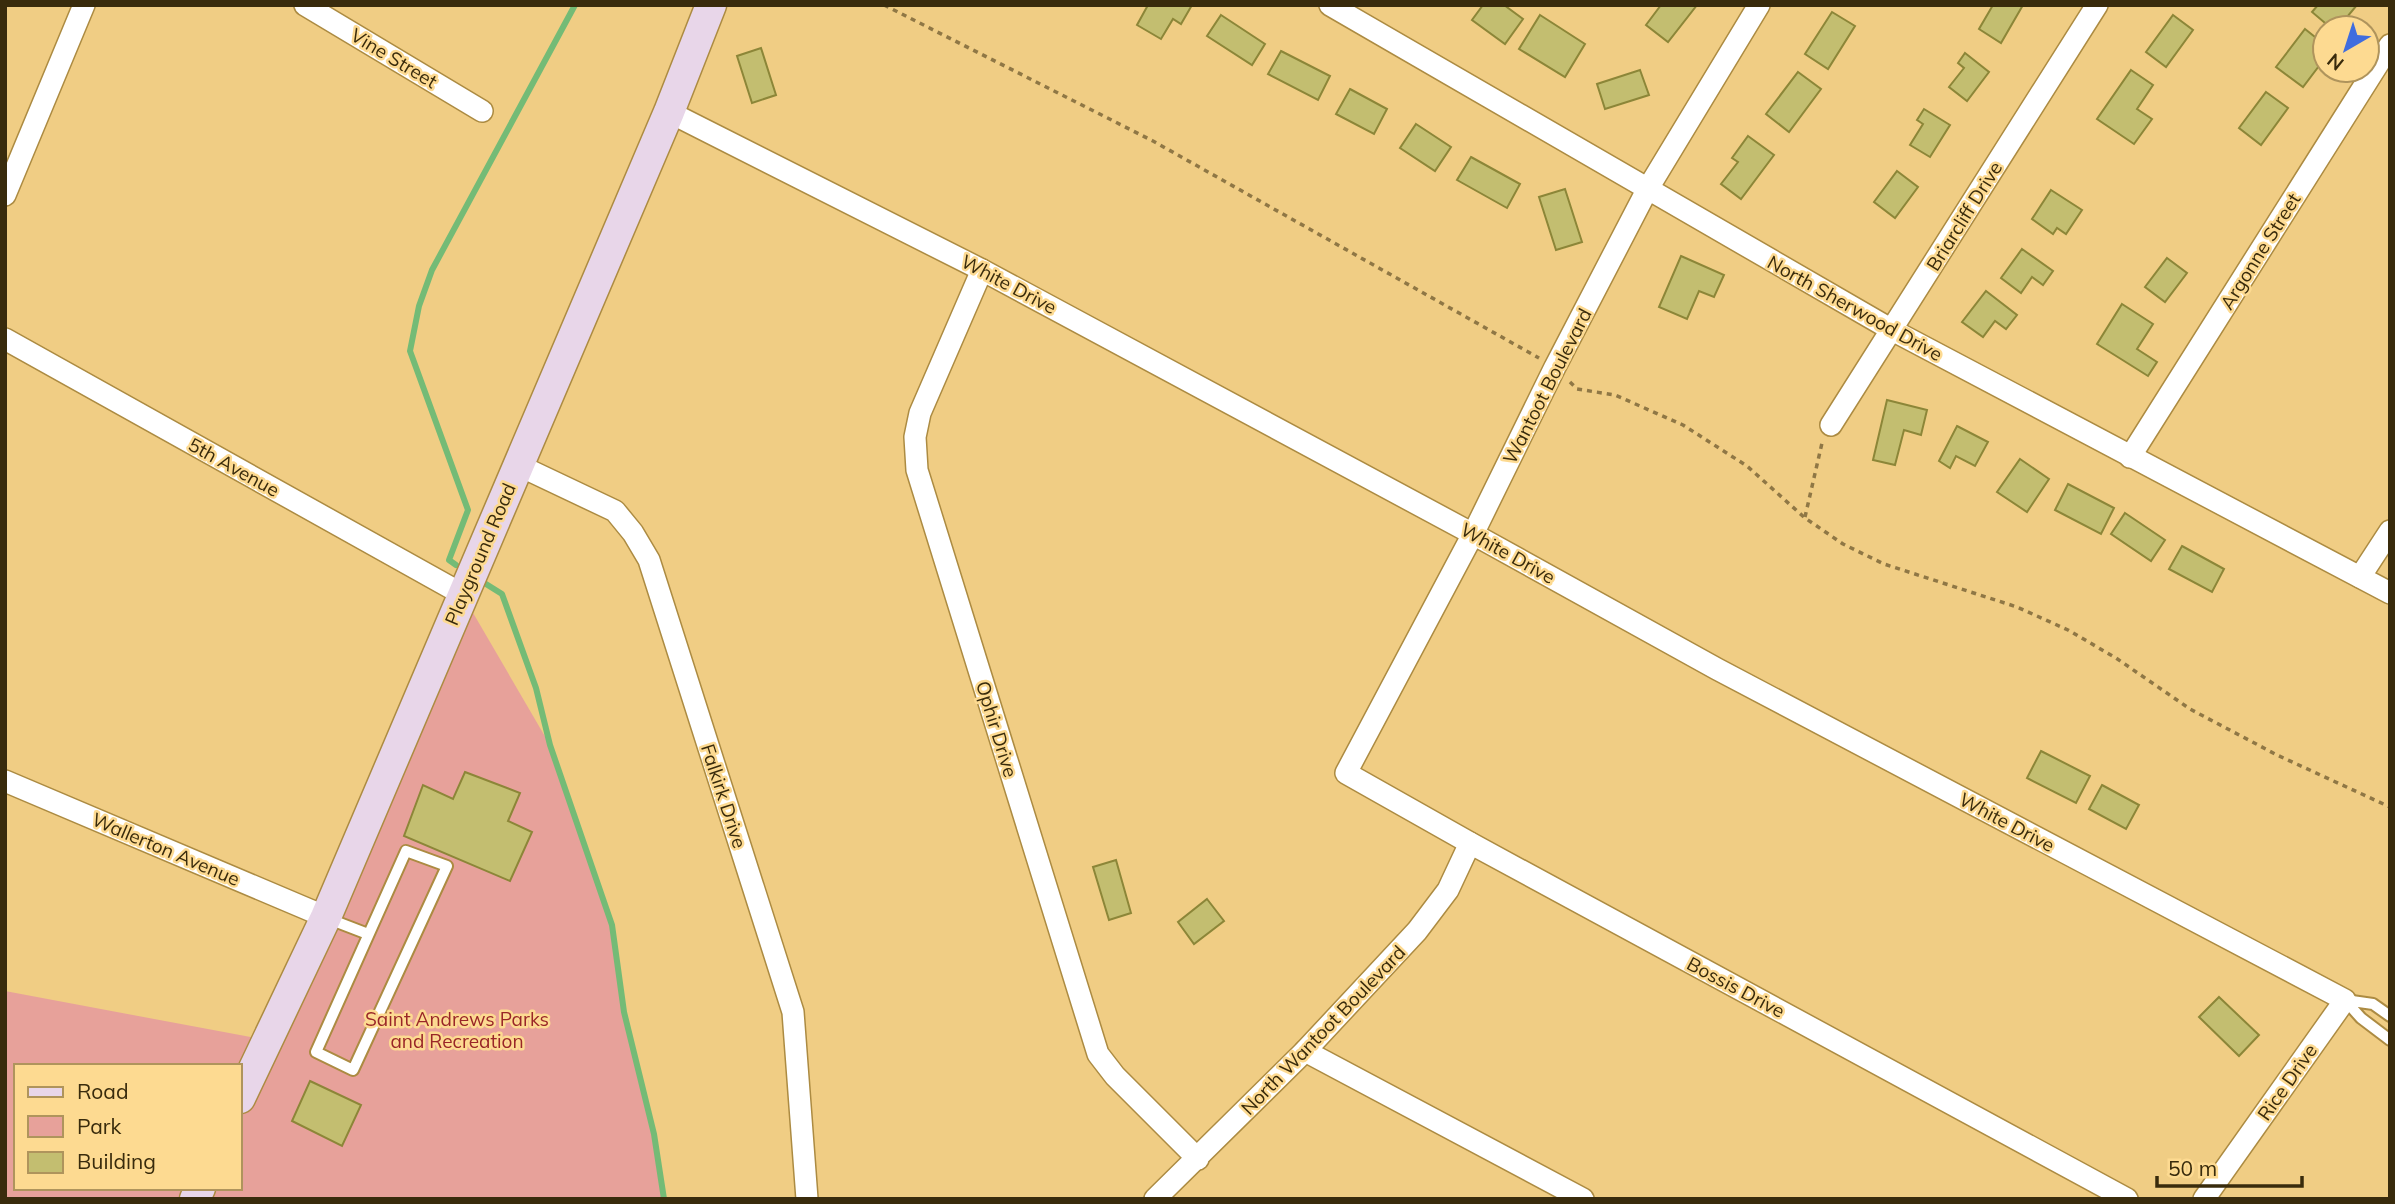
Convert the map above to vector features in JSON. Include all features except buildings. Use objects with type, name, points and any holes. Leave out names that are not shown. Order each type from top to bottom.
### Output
[{"type":"main road","name":"Playground Road","points":[[242,1094],[326,918],[711,5]]},
{"type":"street","points":[[5,195],[84,5]]},
{"type":"street","name":"Vine Street","points":[[305,5],[482,111]]},
{"type":"street","name":"North Sherwood Drive","points":[[1330,5],[1892,330],[2390,593]]},
{"type":"street","name":"Wantoot Boulevard","points":[[1346,774],[1473,534],[1555,367],[1647,190],[1759,5]]},
{"type":"street","name":"Briarcliff Drive","points":[[1831,425],[2097,5]]},
{"type":"street","name":"Argonne Street","points":[[2130,457],[2390,45]]},
{"type":"street","name":"White Drive","points":[[668,112],[982,270],[1473,534],[1717,669],[2345,1000]]},
{"type":"street","name":"Ophir Drive","points":[[982,270],[920,413],[915,437],[917,470],[1097,1054],[1115,1076],[1198,1159]]},
{"type":"street","name":"5th Avenue","points":[[5,339],[462,594]]},
{"type":"street","name":"Falkirk Drive","points":[[518,465],[615,511],[633,533],[649,560],[793,1012],[807,1199]]},
{"type":"street","points":[[2360,578],[2390,531]]},
{"type":"street","name":"Bossis Drive","points":[[1346,774],[2127,1199]]},
{"type":"street","name":"Wallerton Avenue","points":[[5,781],[326,918]]},
{"type":"street","name":"North Wantoot Boulevard","points":[[1155,1199],[1305,1051],[1418,931],[1448,890],[1470,843]]},
{"type":"street","name":"Rice Drive","points":[[2204,1199],[2345,1000]]},
{"type":"street","points":[[1305,1051],[1583,1199]]},
{"type":"lane","points":[[406,851],[447,866],[353,1070],[316,1052],[368,934],[406,851]]},
{"type":"lane","points":[[326,918],[368,934]]},
{"type":"lane","points":[[2345,1000],[2373,1004],[2390,1016]]},
{"type":"lane","points":[[2345,1000],[2361,1018],[2390,1040]]},
{"type":"path","points":[[884,5],[1153,141],[1555,367],[1577,389],[1615,395],[1683,425],[1747,466],[1805,518],[1843,544],[1884,564],[2017,607],[2068,630],[2190,709],[2277,755],[2390,807]]},
{"type":"path","points":[[1805,518],[1819,449],[1831,425]]},
{"type":"green space","name":"Saint Andrews Parks and Recreation","points":[[462,594],[550,745],[612,925],[624,1012],[654,1134],[664,1199],[5,1199],[5,991],[266,1040]]},
{"type":"waterway","points":[[456,565],[449,560],[468,510],[410,351],[419,306],[432,270],[575,5]]},
{"type":"waterway","points":[[486,584],[502,594],[536,688],[550,745],[612,925],[624,1012],[654,1134],[664,1199]]}]
